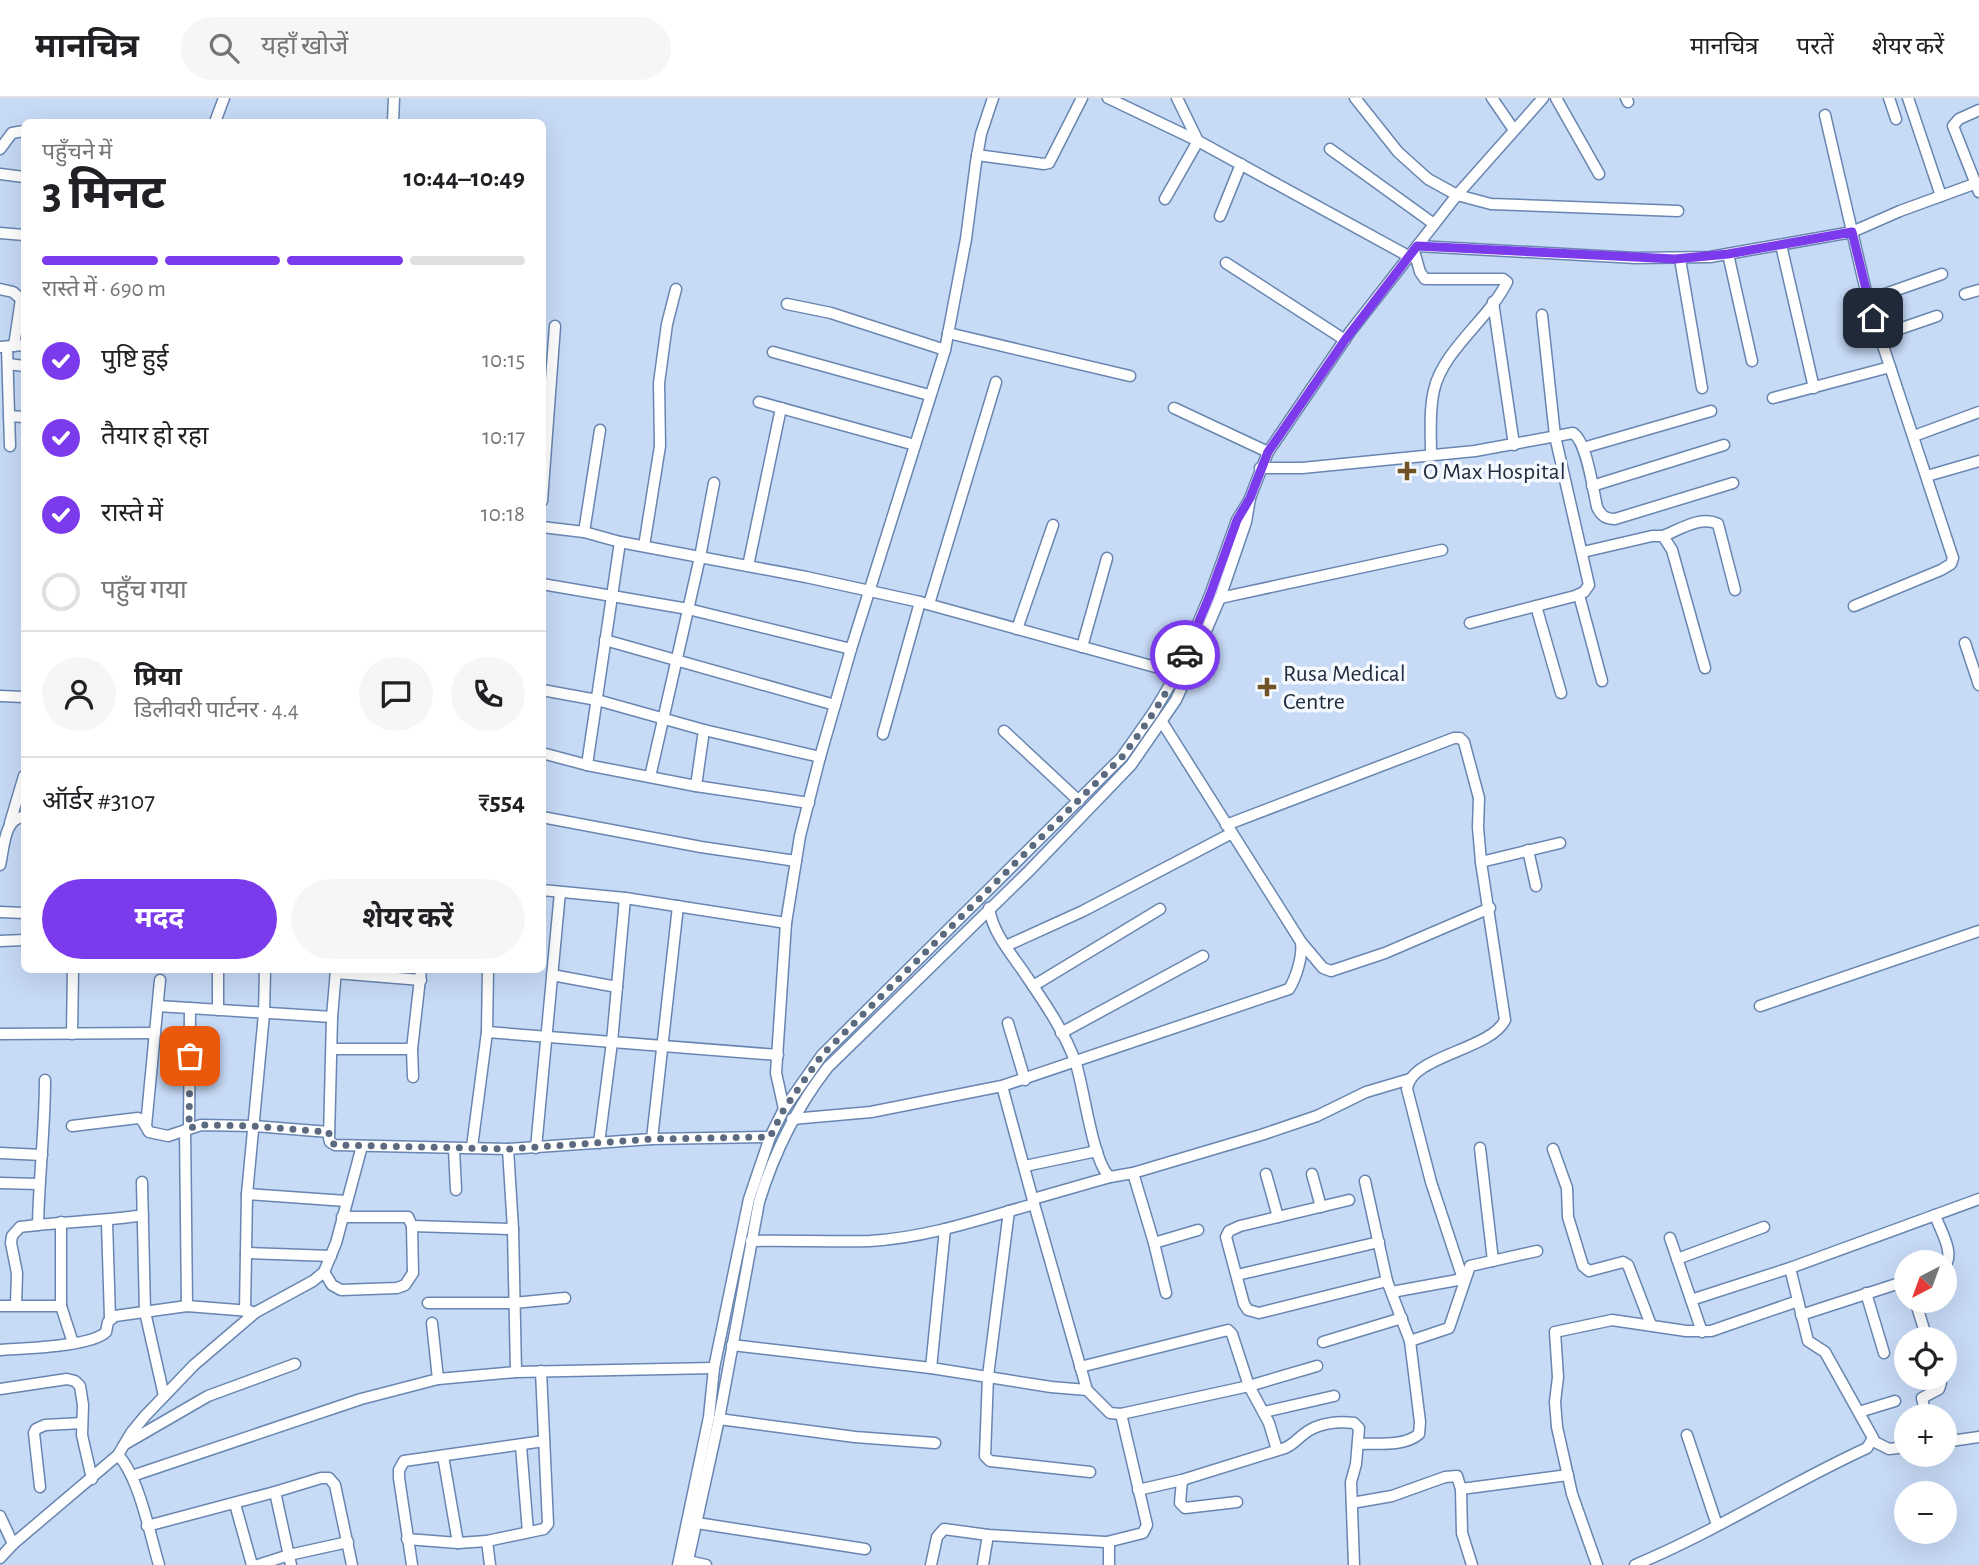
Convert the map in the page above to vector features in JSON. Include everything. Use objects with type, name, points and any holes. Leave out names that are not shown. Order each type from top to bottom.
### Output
[{"type":"street","points":[[218,119],[224,98]]},
{"type":"street","points":[[393,119],[394,98]]},
{"type":"street","points":[[784,1109],[776,1073],[786,923],[796,861],[820,757],[851,649],[945,350],[966,239],[981,134],[993,98]]},
{"type":"street","points":[[977,155],[1049,163],[1082,98]]},
{"type":"street","points":[[1108,98],[1414,251],[1680,259],[1728,254],[1852,232],[1941,196],[1977,188],[1953,126],[1959,119],[1979,110]]},
{"type":"street","points":[[1177,98],[1198,141]]},
{"type":"street","points":[[1355,98],[1398,152],[1428,179],[1457,195],[1491,204],[1678,211]]},
{"type":"street","points":[[1492,98],[1514,130]]},
{"type":"street","points":[[706,1565],[688,1563],[719,1419],[770,1137],[784,1109],[822,1055],[1122,757],[1177,673],[1210,595],[1237,520],[1250,498],[1268,452],[1345,340],[1434,224],[1543,98]]},
{"type":"street","points":[[1556,98],[1599,174]]},
{"type":"street","points":[[1889,98],[1896,119]]},
{"type":"street","points":[[1908,98],[1941,196]]},
{"type":"street","points":[[1825,115],[1868,300],[1927,476],[1952,561],[1941,570],[1854,606]]},
{"type":"street","points":[[0,149],[12,133],[21,132]]},
{"type":"street","points":[[1165,199],[1198,141]]},
{"type":"street","points":[[1330,149],[1434,224]]},
{"type":"street","points":[[1968,167],[1979,163]]},
{"type":"street","points":[[1220,216],[1241,164]]},
{"type":"street","points":[[0,174],[21,177]]},
{"type":"street","points":[[0,233],[21,235]]},
{"type":"street","points":[[1781,245],[1814,387]]},
{"type":"street","points":[[1414,251],[1425,279],[1506,280],[1506,285],[1437,379],[1433,391],[1430,455]]},
{"type":"street","points":[[1728,254],[1752,361]]},
{"type":"street","points":[[1680,259],[1702,388]]},
{"type":"street","points":[[1226,263],[1345,340]]},
{"type":"street","points":[[1868,300],[1942,274]]},
{"type":"street","points":[[0,289],[13,292],[21,299],[4,393],[9,416],[10,446]]},
{"type":"street","points":[[645,546],[660,446],[659,383],[669,314],[676,289]]},
{"type":"street","points":[[1965,295],[1979,290]]},
{"type":"street","points":[[1493,302],[1514,445]]},
{"type":"street","points":[[787,304],[831,313],[945,350]]},
{"type":"street","points":[[1470,623],[1579,594],[1589,585],[1555,436],[1542,315]]},
{"type":"street","points":[[1879,336],[1937,316]]},
{"type":"street","points":[[546,441],[555,326]]},
{"type":"street","points":[[948,333],[1130,376]]},
{"type":"street","points":[[773,352],[929,394]]},
{"type":"street","points":[[8,365],[21,366]]},
{"type":"street","points":[[1773,398],[1890,367]]},
{"type":"street","points":[[883,734],[996,382]]},
{"type":"street","points":[[759,402],[915,445]]},
{"type":"street","points":[[748,566],[781,408]]},
{"type":"street","points":[[1174,408],[1268,452]]},
{"type":"street","points":[[1583,448],[1711,411]]},
{"type":"street","points":[[1914,436],[1979,412]]},
{"type":"street","points":[[9,416],[21,417]]},
{"type":"street","points":[[584,532],[600,429]]},
{"type":"street","points":[[1260,468],[1302,468],[1430,455],[1514,445],[1576,433],[1583,448],[1599,511],[1604,517],[1612,519],[1733,483]]},
{"type":"street","points":[[1592,486],[1724,445]]},
{"type":"street","points":[[1927,476],[1979,461]]},
{"type":"street","points":[[650,777],[714,483]]},
{"type":"street","points":[[678,1565],[709,1417],[714,1368],[749,1199],[763,1171],[810,1090],[828,1067],[1048,852],[1131,765],[1176,700],[1220,598],[1249,512],[1250,498]]},
{"type":"street","points":[[1583,552],[1652,536],[1663,537],[1697,522],[1710,521],[1718,524],[1735,590]]},
{"type":"street","points":[[1017,629],[1053,526]]},
{"type":"street","points":[[546,527],[584,532],[620,542],[924,603],[1177,673]]},
{"type":"street","points":[[1663,537],[1672,550],[1706,668]]},
{"type":"street","points":[[587,765],[620,542]]},
{"type":"street","points":[[1220,598],[1442,550]]},
{"type":"street","points":[[1082,647],[1108,558]]},
{"type":"street","points":[[546,585],[688,609],[851,649]]},
{"type":"street","points":[[1579,594],[1602,681]]},
{"type":"street","points":[[1536,606],[1561,693]]},
{"type":"street","points":[[606,640],[835,705]]},
{"type":"street","points":[[1965,643],[1979,685]]},
{"type":"street","points":[[546,691],[597,700],[704,730],[820,757]]},
{"type":"street","points":[[0,696],[21,697]]},
{"type":"street","points":[[1162,722],[1301,942],[1323,968],[1331,971],[1385,953],[1490,908]]},
{"type":"street","points":[[696,786],[704,730]]},
{"type":"street","points":[[1004,731],[1079,802]]},
{"type":"street","points":[[751,1241],[872,1241],[945,1229],[1009,1211],[1110,1177],[1133,1173],[1317,1116],[1366,1092],[1410,1079],[1430,1065],[1489,1037],[1503,1024],[1505,1011],[1482,862],[1478,827],[1479,797],[1464,741],[1460,738],[1454,738],[1229,829],[1083,911],[1006,946]]},
{"type":"street","points":[[546,755],[696,786],[809,803]]},
{"type":"street","points":[[0,865],[21,786]]},
{"type":"street","points":[[10,823],[15,818],[21,817]]},
{"type":"street","points":[[546,818],[701,847],[796,861]]},
{"type":"street","points":[[1482,862],[1559,843]]},
{"type":"street","points":[[1528,850],[1535,886]]},
{"type":"street","points":[[546,890],[625,898],[786,923]]},
{"type":"street","points":[[536,1148],[560,892]]},
{"type":"street","points":[[599,1143],[612,1042],[625,898]]},
{"type":"street","points":[[652,1139],[678,906]]},
{"type":"street","points":[[989,908],[993,926],[1033,986],[1076,1063],[1097,1151],[1103,1169],[1110,1177]]},
{"type":"street","points":[[1033,986],[1160,909]]},
{"type":"street","points":[[0,912],[21,913]]},
{"type":"street","points":[[1760,1006],[1979,931]]},
{"type":"street","points":[[0,941],[21,940]]},
{"type":"street","points":[[792,1119],[871,1112],[1002,1086],[1286,991],[1293,981],[1301,942]]},
{"type":"street","points":[[1061,1033],[1203,956]]},
{"type":"street","points":[[72,1034],[73,973]]},
{"type":"street","points":[[218,973],[218,1010]]},
{"type":"street","points":[[251,1311],[246,1253],[247,1194],[264,1014],[265,973]]},
{"type":"street","points":[[336,973],[329,1132],[332,1144],[508,1149],[652,1139],[770,1137]]},
{"type":"street","points":[[378,973],[421,975],[412,1049],[412,1077]]},
{"type":"street","points":[[472,1147],[487,1032],[488,973]]},
{"type":"street","points":[[552,975],[617,987]]},
{"type":"street","points":[[146,1126],[160,980]]},
{"type":"street","points":[[158,1006],[332,1017]]},
{"type":"street","points":[[187,1306],[190,1008]]},
{"type":"street","points":[[1008,1023],[1025,1080]]},
{"type":"street","points":[[487,1032],[778,1055]]},
{"type":"street","points":[[0,1034],[155,1033]]},
{"type":"street","points":[[333,1049],[412,1049]]},
{"type":"street","points":[[1410,1079],[1407,1089],[1422,1152],[1464,1280]]},
{"type":"street","points":[[38,1225],[45,1080]]},
{"type":"street","points":[[1002,1086],[1087,1390],[1105,1409],[1110,1413],[1121,1414],[1250,1386],[1317,1366]]},
{"type":"street","points":[[72,1126],[138,1118],[142,1119],[149,1132],[160,1135],[175,1134],[201,1125],[329,1132]]},
{"type":"street","points":[[0,1558],[118,1455],[131,1433],[164,1396],[251,1311],[313,1281],[324,1272],[362,1146]]},
{"type":"street","points":[[1480,1148],[1493,1261]]},
{"type":"street","points":[[454,1149],[456,1190]]},
{"type":"street","points":[[508,1149],[513,1228],[516,1372]]},
{"type":"street","points":[[1553,1149],[1567,1188],[1568,1217],[1583,1266],[1589,1270],[1623,1262],[1628,1265],[1651,1325]]},
{"type":"street","points":[[1025,1166],[1097,1151]]},
{"type":"street","points":[[0,1153],[42,1155]]},
{"type":"street","points":[[1133,1173],[1166,1293]]},
{"type":"street","points":[[1266,1174],[1278,1217]]},
{"type":"street","points":[[1312,1174],[1321,1207]]},
{"type":"street","points":[[1358,1444],[1410,1440],[1419,1434],[1420,1422],[1410,1341],[1387,1281],[1365,1181]]},
{"type":"street","points":[[142,1182],[145,1312],[164,1396]]},
{"type":"street","points":[[0,1183],[39,1184]]},
{"type":"street","points":[[247,1194],[346,1201]]},
{"type":"street","points":[[1691,1300],[1790,1268],[1979,1199]]},
{"type":"street","points":[[1349,1200],[1240,1226],[1227,1233],[1244,1304],[1256,1314],[1387,1281]]},
{"type":"street","points":[[1009,1211],[988,1376],[984,1454],[987,1460],[1090,1472]]},
{"type":"street","points":[[1935,1215],[1948,1250]]},
{"type":"street","points":[[16,1305],[17,1273],[12,1236],[20,1227],[61,1222],[107,1222],[143,1216]]},
{"type":"street","points":[[324,1272],[332,1285],[341,1290],[397,1287],[405,1285],[413,1273],[412,1226],[405,1216],[342,1217]]},
{"type":"street","points":[[61,1222],[61,1306],[73,1343]]},
{"type":"street","points":[[0,1350],[73,1343],[104,1335],[110,1318],[107,1222]]},
{"type":"street","points":[[412,1226],[513,1228]]},
{"type":"street","points":[[1677,1259],[1764,1227]]},
{"type":"street","points":[[931,1368],[945,1229]]},
{"type":"street","points":[[1154,1243],[1198,1230]]},
{"type":"street","points":[[1670,1238],[1702,1332]]},
{"type":"street","points":[[1237,1275],[1379,1242]]},
{"type":"street","points":[[1410,1341],[1449,1328],[1470,1266],[1537,1251]]},
{"type":"street","points":[[246,1253],[331,1256]]},
{"type":"street","points":[[1790,1268],[1808,1341],[1825,1352],[1873,1441],[1889,1449],[1894,1448]]},
{"type":"street","points":[[1392,1292],[1464,1280]]},
{"type":"street","points":[[1801,1315],[1894,1284]]},
{"type":"street","points":[[1866,1293],[1884,1353]]},
{"type":"street","points":[[428,1303],[514,1303],[565,1297]]},
{"type":"street","points":[[1597,1565],[1572,1494],[1555,1418],[1558,1377],[1555,1332],[1612,1320],[1702,1332],[1717,1330],[1798,1301]]},
{"type":"street","points":[[0,1306],[61,1306]]},
{"type":"street","points":[[110,1318],[187,1306],[251,1311]]},
{"type":"street","points":[[1323,1342],[1402,1318]]},
{"type":"street","points":[[432,1323],[438,1379]]},
{"type":"street","points":[[1080,1367],[1226,1329],[1232,1334],[1277,1450]]},
{"type":"street","points":[[732,1345],[931,1368],[1087,1390]]},
{"type":"street","points":[[124,1444],[208,1396],[295,1364]]},
{"type":"street","points":[[132,1476],[371,1396],[438,1379],[541,1371],[714,1368]]},
{"type":"street","points":[[407,1539],[458,1543],[487,1541],[544,1528],[548,1524],[541,1371]]},
{"type":"street","points":[[0,1389],[67,1379],[75,1381],[80,1386],[82,1395],[82,1435],[92,1479]]},
{"type":"street","points":[[1924,1404],[1923,1398],[1937,1390]]},
{"type":"street","points":[[1264,1412],[1334,1396]]},
{"type":"street","points":[[1859,1412],[1895,1401]]},
{"type":"street","points":[[931,1565],[937,1537],[944,1529],[988,1535],[1107,1542],[1146,1531],[1147,1525],[1121,1414]]},
{"type":"street","points":[[719,1419],[855,1437],[935,1443]]},
{"type":"street","points":[[1138,1490],[1182,1480],[1292,1445],[1312,1429],[1350,1422],[1358,1426],[1356,1464],[1351,1482],[1354,1565]]},
{"type":"street","points":[[40,1487],[34,1433],[36,1429],[45,1425],[82,1423]]},
{"type":"street","points":[[1687,1435],[1717,1525]]},
{"type":"street","points":[[1957,1440],[1979,1437]]},
{"type":"street","points":[[412,1565],[399,1478],[400,1465],[409,1459],[544,1441]]},
{"type":"street","points":[[1635,1565],[1867,1448],[1873,1441]]},
{"type":"street","points":[[521,1446],[528,1532]]},
{"type":"street","points":[[118,1455],[132,1476],[159,1565]]},
{"type":"street","points":[[443,1456],[458,1543]]},
{"type":"street","points":[[1461,1489],[1568,1475]]},
{"type":"street","points":[[1352,1503],[1409,1492],[1451,1476],[1458,1478],[1461,1489],[1462,1533],[1472,1565]]},
{"type":"street","points":[[147,1526],[329,1478],[335,1485],[352,1565]]},
{"type":"street","points":[[1182,1480],[1180,1503],[1184,1507],[1237,1502]]},
{"type":"street","points":[[275,1492],[290,1560]]},
{"type":"street","points":[[235,1504],[255,1565],[290,1560],[348,1542]]},
{"type":"street","points":[[0,1516],[13,1544]]},
{"type":"street","points":[[697,1522],[865,1549]]},
{"type":"street","points":[[983,1565],[988,1535]]},
{"type":"street","points":[[487,1541],[490,1565]]},
{"type":"street","points":[[1107,1542],[1109,1565]]},
{"type":"way so far","points":[[190,1056],[189,1128],[196,1125],[253,1126],[329,1132],[329,1140],[335,1145],[418,1149],[508,1149],[652,1139],[770,1137],[784,1109],[822,1055],[1122,757],[1153,713],[1185,655]]},
{"type":"place","name":"O Max Hospital","points":[[1407,471]]},
{"type":"place","name":"Rusa Medical Centre","points":[[1267,687]]},
{"type":"route","points":[[1185,655],[1237,520],[1250,498],[1268,452],[1345,340],[1417,246],[1675,259],[1710,257],[1852,232],[1873,318]]}]
